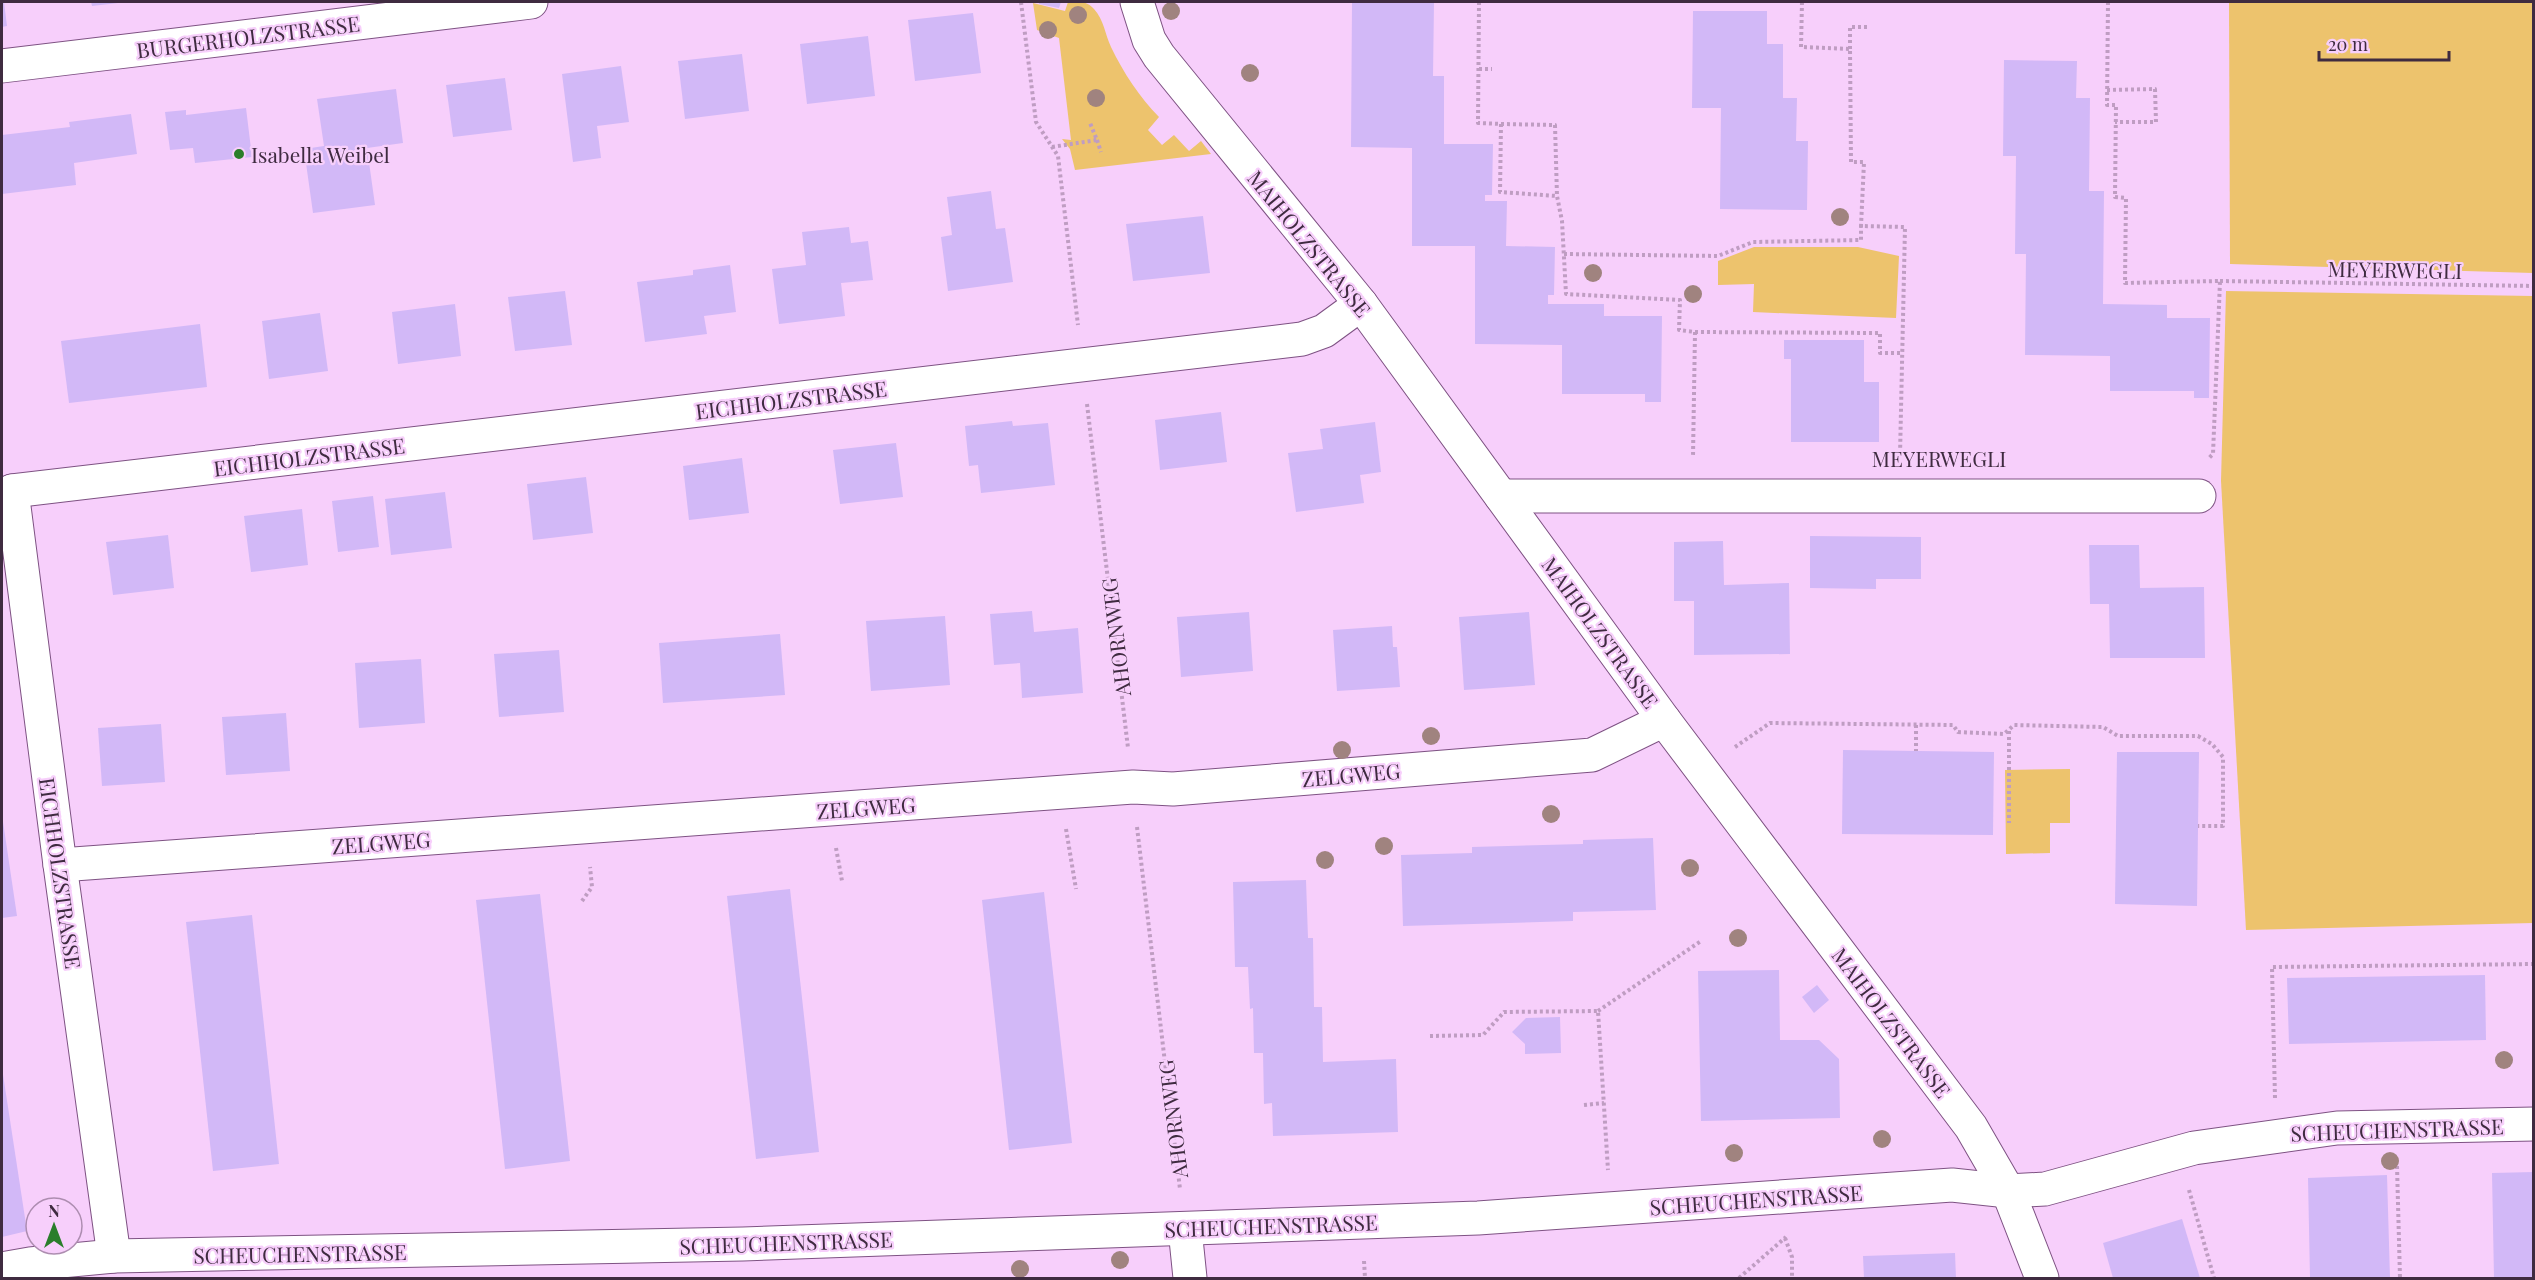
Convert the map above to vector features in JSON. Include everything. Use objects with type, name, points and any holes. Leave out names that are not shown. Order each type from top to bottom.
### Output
[{"type":"street","name":"BURGERHOLZSTRASSE","points":[[2,66],[531,2]]},
{"type":"street","name":"MAIHOLZSTRASSE","points":[[1137,2],[1149,40],[1159,56],[1361,304],[1664,720],[1971,1127],[2008,1191],[2043,1278]]},
{"type":"street","name":"EICHHOLZSTRASSE","points":[[114,1256],[7,489],[1302,339],[1324,331],[1361,304]]},
{"type":"street","points":[[1501,496],[2199,496]]},
{"type":"street","name":"ZELGWEG","points":[[60,865],[1133,787],[1173,789],[1592,754],[1664,720]]},
{"type":"street","name":"SCHEUCHENSTRASSE","points":[[2,1269],[114,1256],[630,1247],[1478,1218],[1952,1185],[2008,1191],[2045,1189],[2177,1152],[2277,1134],[2337,1128],[2534,1124]]},
{"type":"street","points":[[1185,1228],[1190,1278]]},
{"type":"path","name":"AHORNWEG","points":[[1021,2],[1036,122],[1058,156],[1185,1228]]},
{"type":"path","points":[[1479,2],[1478,123],[1555,125],[1557,196],[1562,222],[1566,294],[1680,300],[1679,330],[1880,333],[1880,353],[1902,353]]},
{"type":"path","points":[[1802,2],[1801,47],[1850,49]]},
{"type":"path","name":"MEYERWEGLI","points":[[2108,2],[2107,105],[2116,105],[2115,197],[2126,198],[2125,283],[2220,280],[2534,286]]},
{"type":"path","points":[[1564,254],[1718,256],[1753,242],[1862,240],[1864,162],[1851,162],[1850,27],[1868,27]]},
{"type":"path","points":[[1479,69],[1492,69]]},
{"type":"path","points":[[2107,90],[2155,90],[2156,122],[2115,122]]},
{"type":"path","points":[[1090,123],[1101,152]]},
{"type":"path","points":[[1501,124],[1500,192],[1557,196]]},
{"type":"path","points":[[1052,147],[1097,140]]},
{"type":"path","points":[[1862,226],[1905,227],[1900,462]]},
{"type":"path","points":[[2206,461],[2213,454],[2220,280]]},
{"type":"path","points":[[1693,459],[1695,332]]},
{"type":"path","points":[[1702,770],[1770,723],[1953,725],[1958,732],[2004,734],[2014,725],[2103,727],[2118,736],[2198,736],[2212,744],[2223,758],[2223,826],[2198,826]]},
{"type":"path","points":[[1916,725],[1916,751]]},
{"type":"path","points":[[2008,730],[2009,823]]},
{"type":"path","points":[[1060,793],[1076,890]]},
{"type":"path","points":[[1430,1036],[1483,1035],[1504,1012],[1598,1011],[1701,940]]},
{"type":"path","points":[[2277,1134],[2272,968],[2534,964]]},
{"type":"path","points":[[1598,1011],[1610,1210]]},
{"type":"path","points":[[1584,1105],[1604,1103]]},
{"type":"path","points":[[2397,1126],[2400,1278]]},
{"type":"path","points":[[2177,1152],[2214,1278]]},
{"type":"path","points":[[1785,1238],[1792,1257],[1792,1278]]},
{"type":"shaded area","points":[[1068,2],[1085,3],[1097,13],[1121,66],[1159,117],[1148,130],[1162,145],[1174,135],[1189,151],[1201,141],[1211,154],[1075,170],[1070,149],[1062,139],[1071,140],[1059,38],[1037,30],[1033,3],[1065,11]]},
{"type":"shaded area","points":[[2229,2],[2533,2],[2533,273],[2230,264]]},
{"type":"shaded area","points":[[1754,247],[1858,247],[1899,256],[1896,318],[1753,312],[1754,284],[1718,285],[1718,261]]},
{"type":"shaded area","points":[[2226,291],[2533,296],[2533,923],[2246,930],[2221,481]]},
{"type":"shaded area","points":[[2070,769],[2070,823],[2050,823],[2050,853],[2006,854],[2005,770]]},
{"type":"building","points":[[2,2],[4,2],[7,26],[2,27]]},
{"type":"building","points":[[91,2],[118,2],[118,3],[92,6]]},
{"type":"building","points":[[1039,2],[1061,2],[1059,8],[1039,4]]},
{"type":"building","points":[[1352,2],[1434,2],[1433,76],[1444,76],[1444,144],[1493,144],[1492,195],[1485,195],[1485,201],[1507,201],[1506,246],[1555,247],[1554,295],[1548,295],[1548,304],[1604,304],[1604,316],[1662,316],[1661,402],[1645,402],[1645,394],[1562,394],[1562,345],[1475,344],[1475,246],[1412,246],[1412,148],[1351,147]]},
{"type":"building","points":[[1693,11],[1767,11],[1767,44],[1783,44],[1783,98],[1797,98],[1796,141],[1808,141],[1807,210],[1720,209],[1721,108],[1692,108]]},
{"type":"building","points":[[973,13],[981,73],[915,81],[908,20]]},
{"type":"building","points":[[868,36],[875,96],[807,104],[800,44]]},
{"type":"building","points":[[742,54],[749,111],[685,119],[678,61]]},
{"type":"building","points":[[2004,60],[2077,61],[2076,98],[2090,98],[2089,191],[2104,191],[2103,304],[2167,305],[2167,318],[2210,318],[2209,398],[2194,398],[2194,391],[2110,391],[2110,356],[2025,355],[2026,254],[2015,254],[2016,156],[2003,156]]},
{"type":"building","points":[[621,66],[629,122],[597,126],[601,158],[573,162],[562,74]]},
{"type":"building","points":[[505,78],[512,130],[453,137],[446,85]]},
{"type":"building","points":[[396,89],[403,143],[367,148],[375,205],[313,213],[304,149],[324,146],[317,99]]},
{"type":"building","points":[[246,108],[252,157],[195,163],[193,148],[170,150],[165,112],[186,110],[186,115]]},
{"type":"building","points":[[131,114],[137,154],[74,163],[76,185],[2,194],[2,135],[70,127],[69,122]]},
{"type":"building","points":[[991,191],[996,229],[1005,228],[1013,282],[948,291],[941,237],[952,235],[947,197]]},
{"type":"building","points":[[1203,216],[1210,273],[1133,281],[1126,224]]},
{"type":"building","points":[[849,227],[851,243],[868,241],[873,280],[841,283],[845,316],[779,324],[772,269],[806,265],[802,232]]},
{"type":"building","points":[[730,265],[736,312],[704,316],[707,334],[645,342],[637,282],[693,275],[693,270]]},
{"type":"building","points":[[565,291],[572,345],[515,351],[508,297]]},
{"type":"building","points":[[455,304],[461,356],[398,364],[392,312]]},
{"type":"building","points":[[320,313],[328,371],[269,379],[262,321]]},
{"type":"building","points":[[200,324],[207,387],[69,403],[61,341]]},
{"type":"building","points":[[1784,340],[1864,340],[1864,382],[1879,382],[1879,442],[1791,442],[1791,359],[1784,359]]},
{"type":"building","points":[[1221,412],[1227,462],[1160,470],[1155,420]]},
{"type":"building","points":[[1012,421],[1013,426],[1048,423],[1055,485],[981,493],[978,465],[969,466],[965,426]]},
{"type":"building","points":[[1375,422],[1381,472],[1360,475],[1364,503],[1296,512],[1288,453],[1323,449],[1320,429]]},
{"type":"building","points":[[896,443],[903,497],[840,504],[833,450]]},
{"type":"building","points":[[742,458],[749,513],[689,520],[683,466]]},
{"type":"building","points":[[586,477],[593,533],[533,540],[527,484]]},
{"type":"building","points":[[445,492],[452,548],[391,555],[385,499]]},
{"type":"building","points":[[373,496],[379,547],[338,552],[332,501]]},
{"type":"building","points":[[302,509],[308,565],[251,572],[244,516]]},
{"type":"building","points":[[168,535],[174,588],[113,595],[106,542]]},
{"type":"building","points":[[1810,536],[1921,537],[1921,579],[1876,579],[1876,589],[1810,588]]},
{"type":"building","points":[[1723,541],[1724,585],[1789,583],[1790,654],[1694,655],[1694,601],[1674,601],[1674,542]]},
{"type":"building","points":[[2089,545],[2139,545],[2140,588],[2204,587],[2205,658],[2110,658],[2109,604],[2090,604]]},
{"type":"building","points":[[1032,611],[1034,632],[1078,628],[1083,693],[1022,698],[1020,663],[994,665],[990,614]]},
{"type":"building","points":[[1249,612],[1253,671],[1181,677],[1177,617]]},
{"type":"building","points":[[1529,612],[1535,685],[1464,690],[1459,617]]},
{"type":"building","points":[[945,616],[950,685],[871,691],[866,621]]},
{"type":"building","points":[[1392,626],[1393,647],[1397,647],[1400,687],[1337,691],[1333,630]]},
{"type":"building","points":[[780,634],[785,695],[663,703],[659,643]]},
{"type":"building","points":[[559,650],[564,712],[499,717],[494,654]]},
{"type":"building","points":[[421,659],[425,723],[359,728],[355,663]]},
{"type":"building","points":[[286,713],[290,771],[226,775],[222,717]]},
{"type":"building","points":[[161,724],[165,782],[102,786],[98,728]]},
{"type":"building","points":[[1843,750],[1994,752],[1993,835],[1842,834]]},
{"type":"building","points":[[2117,752],[2199,752],[2197,906],[2115,904]]},
{"type":"building","points":[[2,815],[17,916],[2,918]]},
{"type":"building","points":[[1653,838],[1656,910],[1573,912],[1573,921],[1403,926],[1401,855],[1472,853],[1472,847],[1583,844],[1583,840]]},
{"type":"building","points":[[1306,880],[1308,938],[1313,938],[1314,1007],[1322,1007],[1323,1062],[1396,1059],[1398,1132],[1273,1136],[1272,1103],[1264,1104],[1263,1053],[1254,1053],[1253,1008],[1250,1009],[1248,967],[1235,967],[1233,882]]},
{"type":"building","points":[[790,889],[819,1152],[756,1159],[727,896]]},
{"type":"building","points":[[1044,892],[1072,1143],[1009,1150],[982,900]]},
{"type":"building","points":[[540,894],[570,1161],[505,1169],[476,900]]},
{"type":"building","points":[[252,915],[279,1164],[213,1171],[186,922]]},
{"type":"building","points":[[1779,970],[1780,1040],[1819,1040],[1839,1059],[1840,1118],[1701,1121],[1698,971]]},
{"type":"building","points":[[2485,975],[2486,1040],[2289,1044],[2287,978]]},
{"type":"building","points":[[1817,985],[1829,1000],[1814,1013],[1802,997]]},
{"type":"building","points":[[1560,1017],[1561,1053],[1525,1054],[1525,1044],[1512,1032],[1526,1018]]},
{"type":"building","points":[[2,1068],[24,1211],[24,1232],[2,1237]]},
{"type":"building","points":[[2534,1172],[2534,1278],[2494,1278],[2492,1173]]},
{"type":"building","points":[[2387,1175],[2390,1278],[2310,1278],[2308,1178]]},
{"type":"building","points":[[2182,1219],[2200,1278],[2113,1278],[2103,1243]]},
{"type":"building","points":[[1955,1253],[1956,1278],[1864,1278],[1863,1256]]},
{"type":"place","name":"Isabella Weibel","points":[[239,154]]}]
